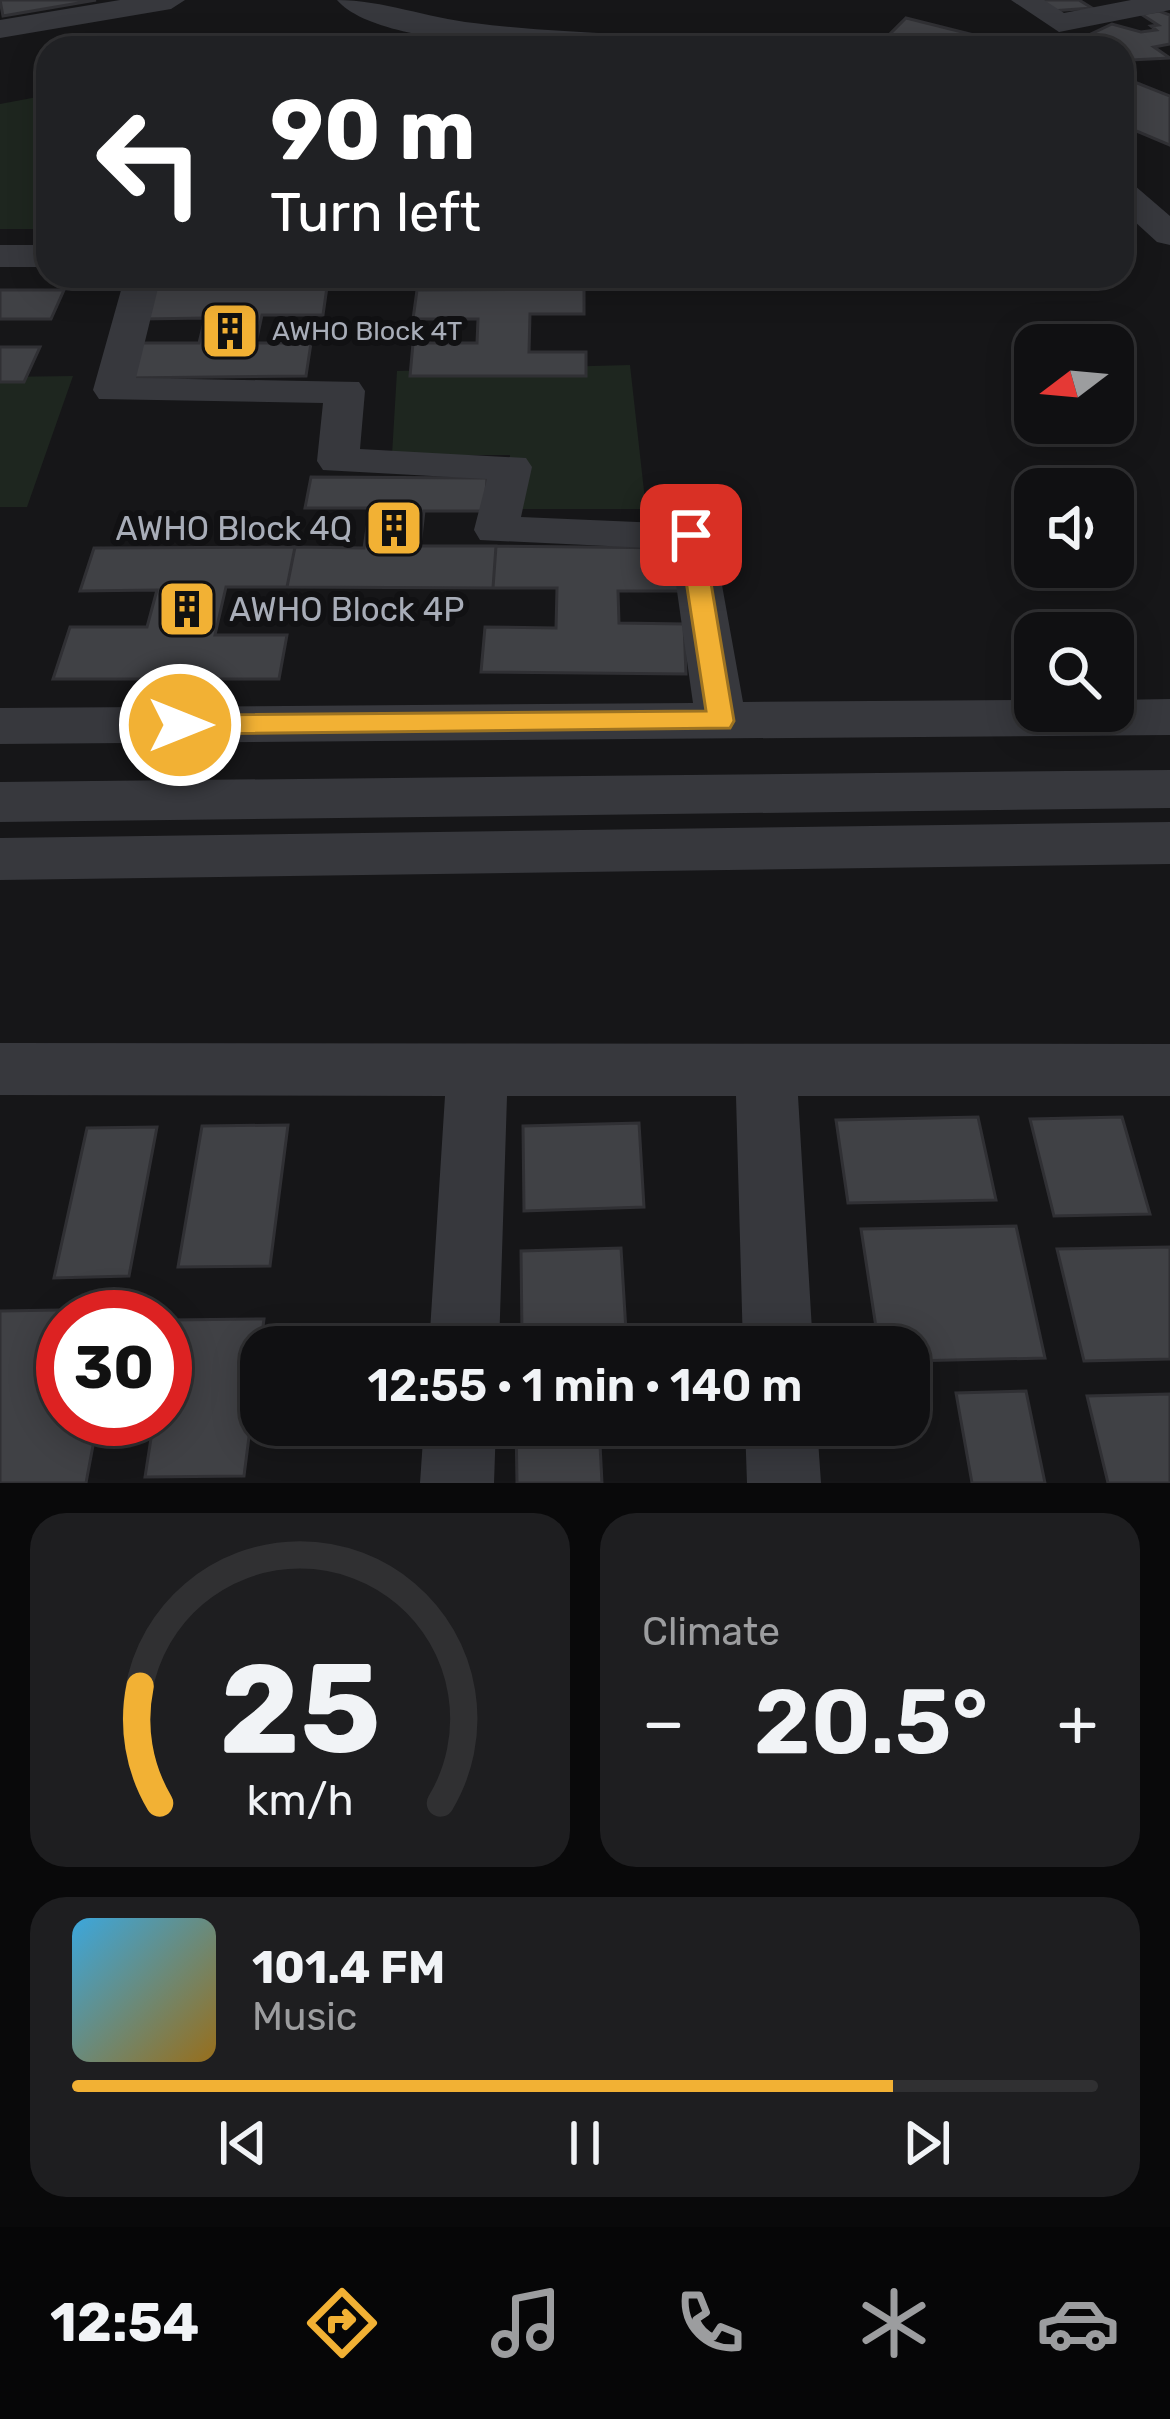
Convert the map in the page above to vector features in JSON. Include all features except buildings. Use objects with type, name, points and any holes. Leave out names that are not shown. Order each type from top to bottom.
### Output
[{"type":"street","points":[[1,24],[106,0]]},
{"type":"street","points":[[1,24],[171,0]]},
{"type":"street","points":[[317,0],[335,14],[415,36]]},
{"type":"street","points":[[351,0],[398,20],[458,32],[527,36]]},
{"type":"street","points":[[1024,0],[1059,23],[1170,1]]},
{"type":"street","points":[[1134,176],[1170,199]]},
{"type":"street","points":[[1134,202],[1170,234]]},
{"type":"street","points":[[0,256],[36,256]]},
{"type":"street","points":[[140,288],[113,390],[345,391],[338,461],[511,467],[496,530],[691,535],[721,721]]},
{"type":"street","points":[[0,726],[1170,717]]},
{"type":"street","points":[[0,802],[1170,789]]},
{"type":"street","points":[[0,860],[1170,843]]},
{"type":"street","points":[[0,1069],[1170,1070]]},
{"type":"street","points":[[465,1326],[478,1069]]},
{"type":"street","points":[[766,1070],[777,1326]]},
{"type":"street","points":[[458,1483],[459,1446]]},
{"type":"street","points":[[782,1446],[784,1483]]},
{"type":"shaded area","points":[[36,97],[36,229],[0,229],[0,104]]},
{"type":"shaded area","points":[[630,365],[646,509],[510,509],[510,455],[392,455],[397,371]]},
{"type":"shaded area","points":[[73,376],[27,507],[0,507],[0,377]]},
{"type":"place","name":"AWHO Block 4T","points":[[230,331]]},
{"type":"place","name":"AWHO Block 4Q","points":[[394,528]]},
{"type":"place","name":"AWHO Block 4P","points":[[187,609]]},
{"type":"route","points":[[180,725],[721,721],[691,535]]}]
